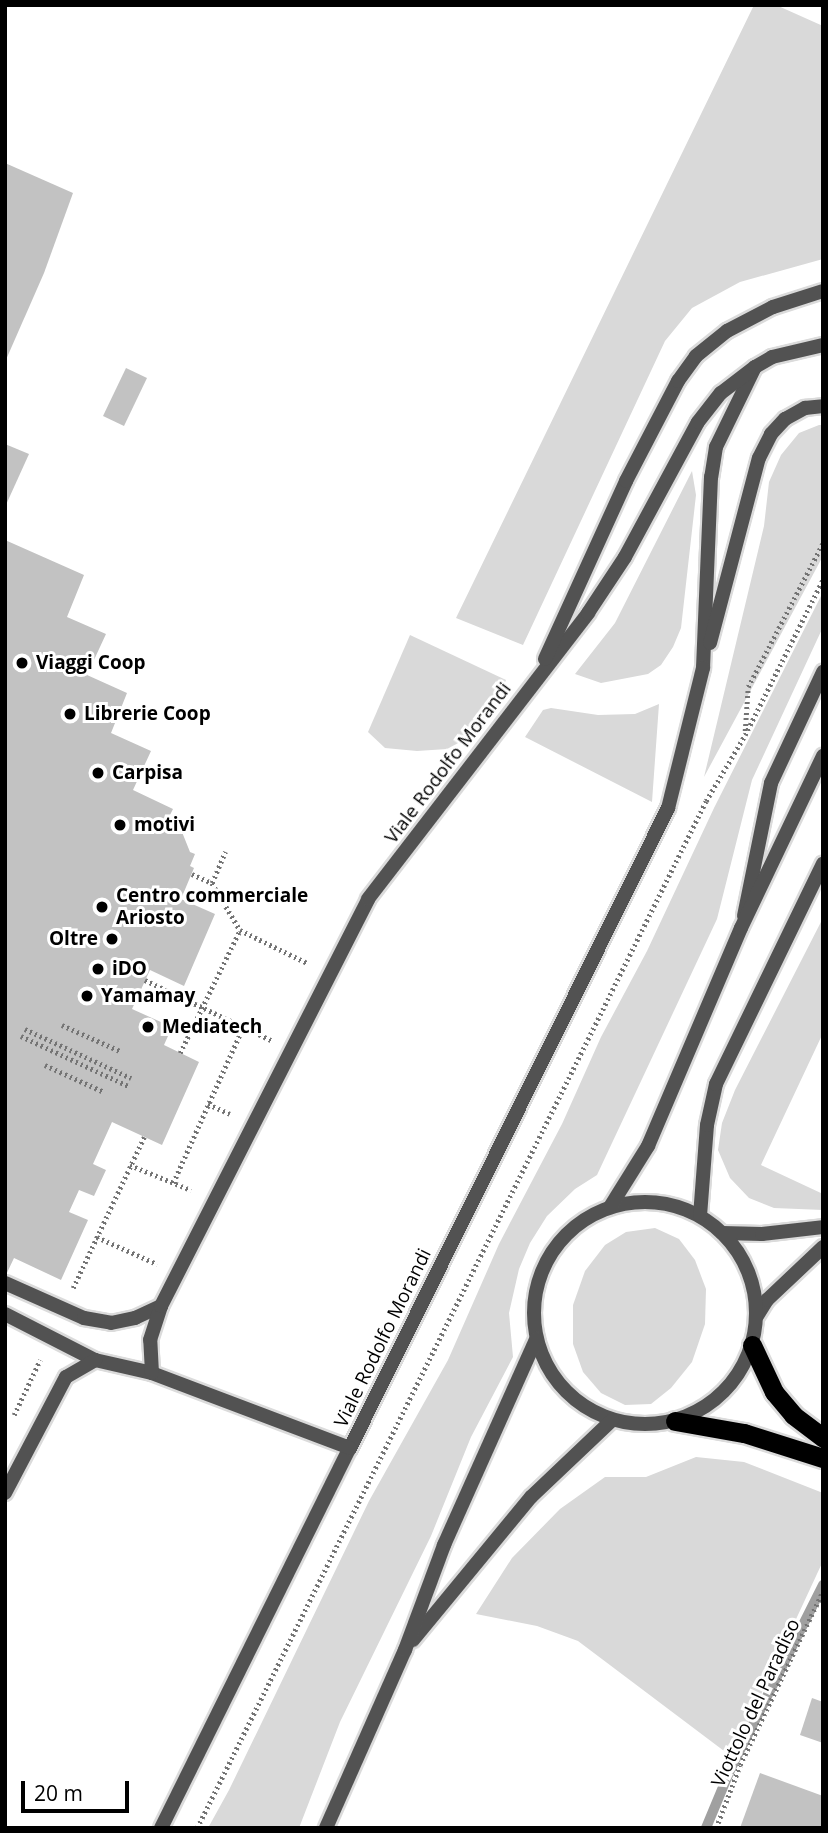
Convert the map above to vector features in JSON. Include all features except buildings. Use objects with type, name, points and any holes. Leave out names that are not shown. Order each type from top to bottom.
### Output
[{"type":"highway","points":[[752,1345],[774,1392],[793,1415],[823,1438]]},
{"type":"highway","points":[[675,1421],[744,1433],[823,1458]]},
{"type":"street","name":"Viale Rodolfo Morandi","points":[[534,682],[626,481],[678,380],[696,356],[727,331],[773,307],[823,291]]},
{"type":"street","name":"Viale Rodolfo Morandi","points":[[823,345],[772,357],[721,393],[698,422],[625,557],[588,613],[368,899],[161,1306],[150,1340],[152,1373],[350,1448],[610,923],[649,852],[668,808],[759,458],[771,434],[785,419],[805,408],[823,406]]},
{"type":"street","name":"Viale Rodolfo Morandi","points":[[703,668],[711,477],[716,447],[755,367]]},
{"type":"street","points":[[741,928],[771,783],[823,672]]},
{"type":"street","points":[[610,1207],[648,1146],[741,928],[823,757]]},
{"type":"street","points":[[700,1216],[706,1125],[716,1084],[823,864]]},
{"type":"street","points":[[656,1203],[700,1216],[722,1233],[741,1257],[753,1285],[757,1316],[752,1345],[740,1371],[723,1393],[701,1410],[675,1421],[643,1424],[612,1420],[586,1408],[563,1390],[546,1366],[536,1339],[533,1312],[537,1284],[547,1259],[564,1237],[585,1219],[610,1207],[656,1203]]},
{"type":"street","points":[[722,1233],[762,1234],[823,1227]]},
{"type":"street","points":[[757,1316],[767,1300],[823,1247]]},
{"type":"street","points":[[5,1283],[84,1318],[111,1323],[135,1318],[161,1306]]},
{"type":"street","points":[[5,1314],[95,1360],[152,1373]]},
{"type":"street","points":[[326,1828],[405,1650],[444,1545],[536,1339]]},
{"type":"street","points":[[5,1493],[66,1377],[95,1360]]},
{"type":"street","points":[[405,1650],[531,1497],[612,1420]]},
{"type":"street","points":[[162,1828],[350,1448]]},
{"type":"path","points":[[745,736],[748,687],[823,543]]},
{"type":"path","points":[[197,1828],[706,802],[745,736],[823,579]]},
{"type":"path","points":[[212,883],[225,852]]},
{"type":"path","points":[[192,874],[212,883],[240,930],[330,975]]},
{"type":"path","points":[[180,1053],[240,930]]},
{"type":"path","points":[[145,980],[291,1050]]},
{"type":"path","points":[[62,1025],[120,1051]]},
{"type":"path","points":[[173,1183],[243,1027]]},
{"type":"path","points":[[25,1029],[131,1078]]},
{"type":"path","points":[[21,1036],[128,1086]]},
{"type":"path","points":[[45,1065],[102,1091]]},
{"type":"path","points":[[63,1309],[144,1137]]},
{"type":"path","points":[[130,1165],[215,1200]]},
{"type":"path","points":[[97,1237],[178,1273]]},
{"type":"path","points":[[10,1424],[50,1337]]},
{"type":"path","name":"Viottolo del Paradiso","points":[[716,1828],[740,1765],[823,1591]]},
{"type":"shaded area","points":[[754,5],[776,5],[823,26],[823,259],[740,282],[692,308],[665,341],[523,645],[456,618]]},
{"type":"shaded area","points":[[823,425],[823,556],[704,777],[764,526],[769,482],[781,455],[799,433]]},
{"type":"shaded area","points":[[692,471],[696,495],[681,628],[673,647],[661,665],[648,674],[601,683],[575,674],[615,623]]},
{"type":"shaded area","points":[[823,592],[823,627],[752,780],[717,919],[597,1175],[575,1189],[547,1216],[530,1243],[519,1269],[509,1313],[513,1357],[471,1437],[431,1536],[340,1722],[299,1828],[208,1828],[369,1501],[448,1360],[499,1244],[562,1124],[601,1037],[647,951],[714,808]]},
{"type":"shaded area","points":[[410,635],[506,680],[496,707],[479,732],[447,749],[417,751],[385,748],[368,732]]},
{"type":"shaded area","points":[[659,704],[652,802],[525,737],[543,710],[551,708],[598,715],[635,714]]},
{"type":"shaded area","points":[[823,918],[823,1033],[761,1165],[823,1194],[823,1210],[774,1208],[749,1198],[730,1178],[718,1150],[722,1123],[735,1090]]},
{"type":"shaded area","points":[[655,1228],[679,1239],[695,1260],[706,1289],[705,1324],[692,1362],[671,1388],[651,1404],[625,1405],[601,1393],[583,1372],[573,1344],[573,1305],[585,1271],[605,1245],[626,1232]]},
{"type":"shaded area","points":[[696,1457],[744,1462],[823,1493],[823,1561],[732,1757],[578,1641],[537,1626],[476,1614],[512,1558],[560,1509],[605,1477],[646,1477]]},
{"type":"waterway","points":[[706,1828],[731,1768],[823,1585]]},
{"type":"place","name":"Viaggi Coop","points":[[22,663]]},
{"type":"place","name":"Librerie Coop","points":[[70,714]]},
{"type":"place","name":"Carpisa","points":[[98,773]]},
{"type":"place","name":"motivi","points":[[120,825]]},
{"type":"place","name":"Centro commerciale Ariosto","points":[[102,907]]},
{"type":"place","name":"Oltre","points":[[112,939]]},
{"type":"place","name":"iDO","points":[[98,969]]},
{"type":"place","name":"Yamamay","points":[[87,996]]},
{"type":"place","name":"Mediatech","points":[[148,1027]]}]
